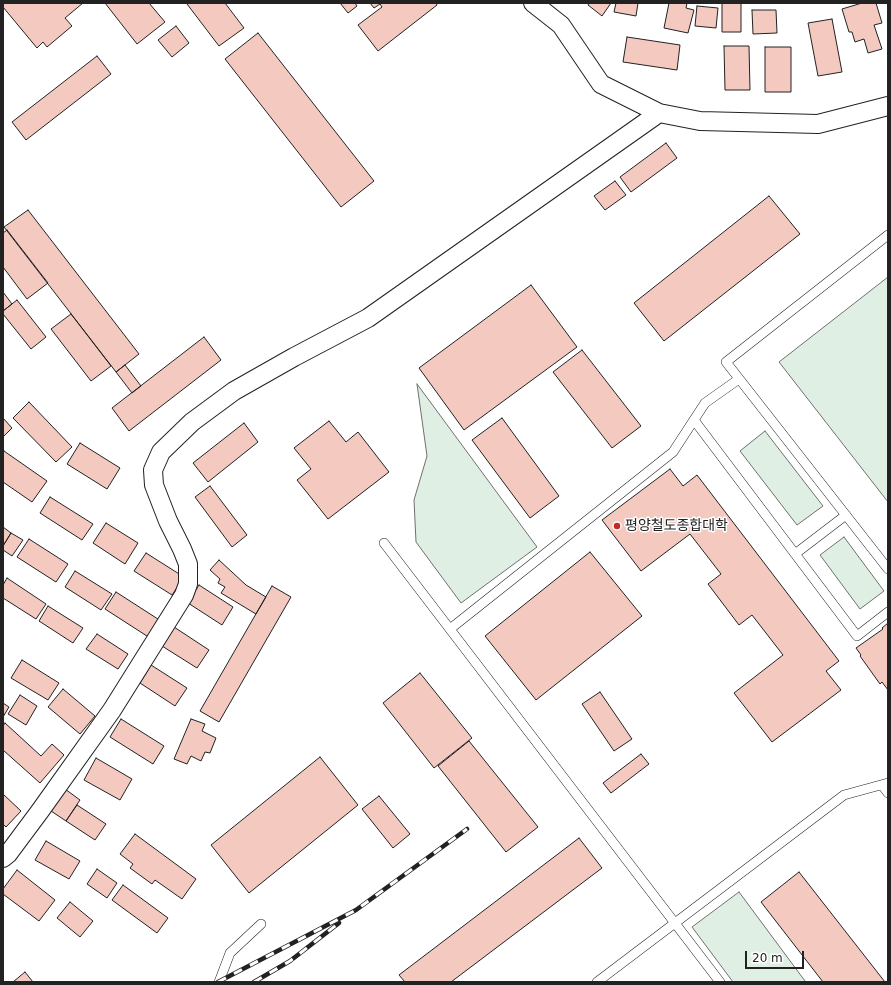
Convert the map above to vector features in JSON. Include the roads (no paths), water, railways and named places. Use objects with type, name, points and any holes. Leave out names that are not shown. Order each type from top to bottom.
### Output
[{"type":"street","points":[[533,3],[561,25],[600,84],[659,113],[700,120],[818,124],[888,106]]},
{"type":"street","points":[[3,858],[8,854],[40,811],[112,710],[184,595],[188,584],[188,564],[154,485],[153,470],[161,452],[192,422],[234,392],[294,357],[368,318],[659,113]]},
{"type":"lane","points":[[888,235],[726,362],[888,569]]},
{"type":"lane","points":[[450,629],[673,452],[705,403],[739,379]]},
{"type":"lane","points":[[694,420],[857,636],[888,612]]},
{"type":"lane","points":[[795,554],[846,515]]},
{"type":"lane","points":[[384,543],[720,982]]},
{"type":"lane","points":[[597,982],[844,795],[885,784],[888,793]]},
{"type":"lane","points":[[219,982],[230,953],[261,924]]},
{"type":"railway","points":[[218,982],[356,910],[467,829]]},
{"type":"railway","points":[[254,982],[290,961],[339,923]]},
{"type":"place","name":"평양철도종합대학","points":[[617,526]]}]
